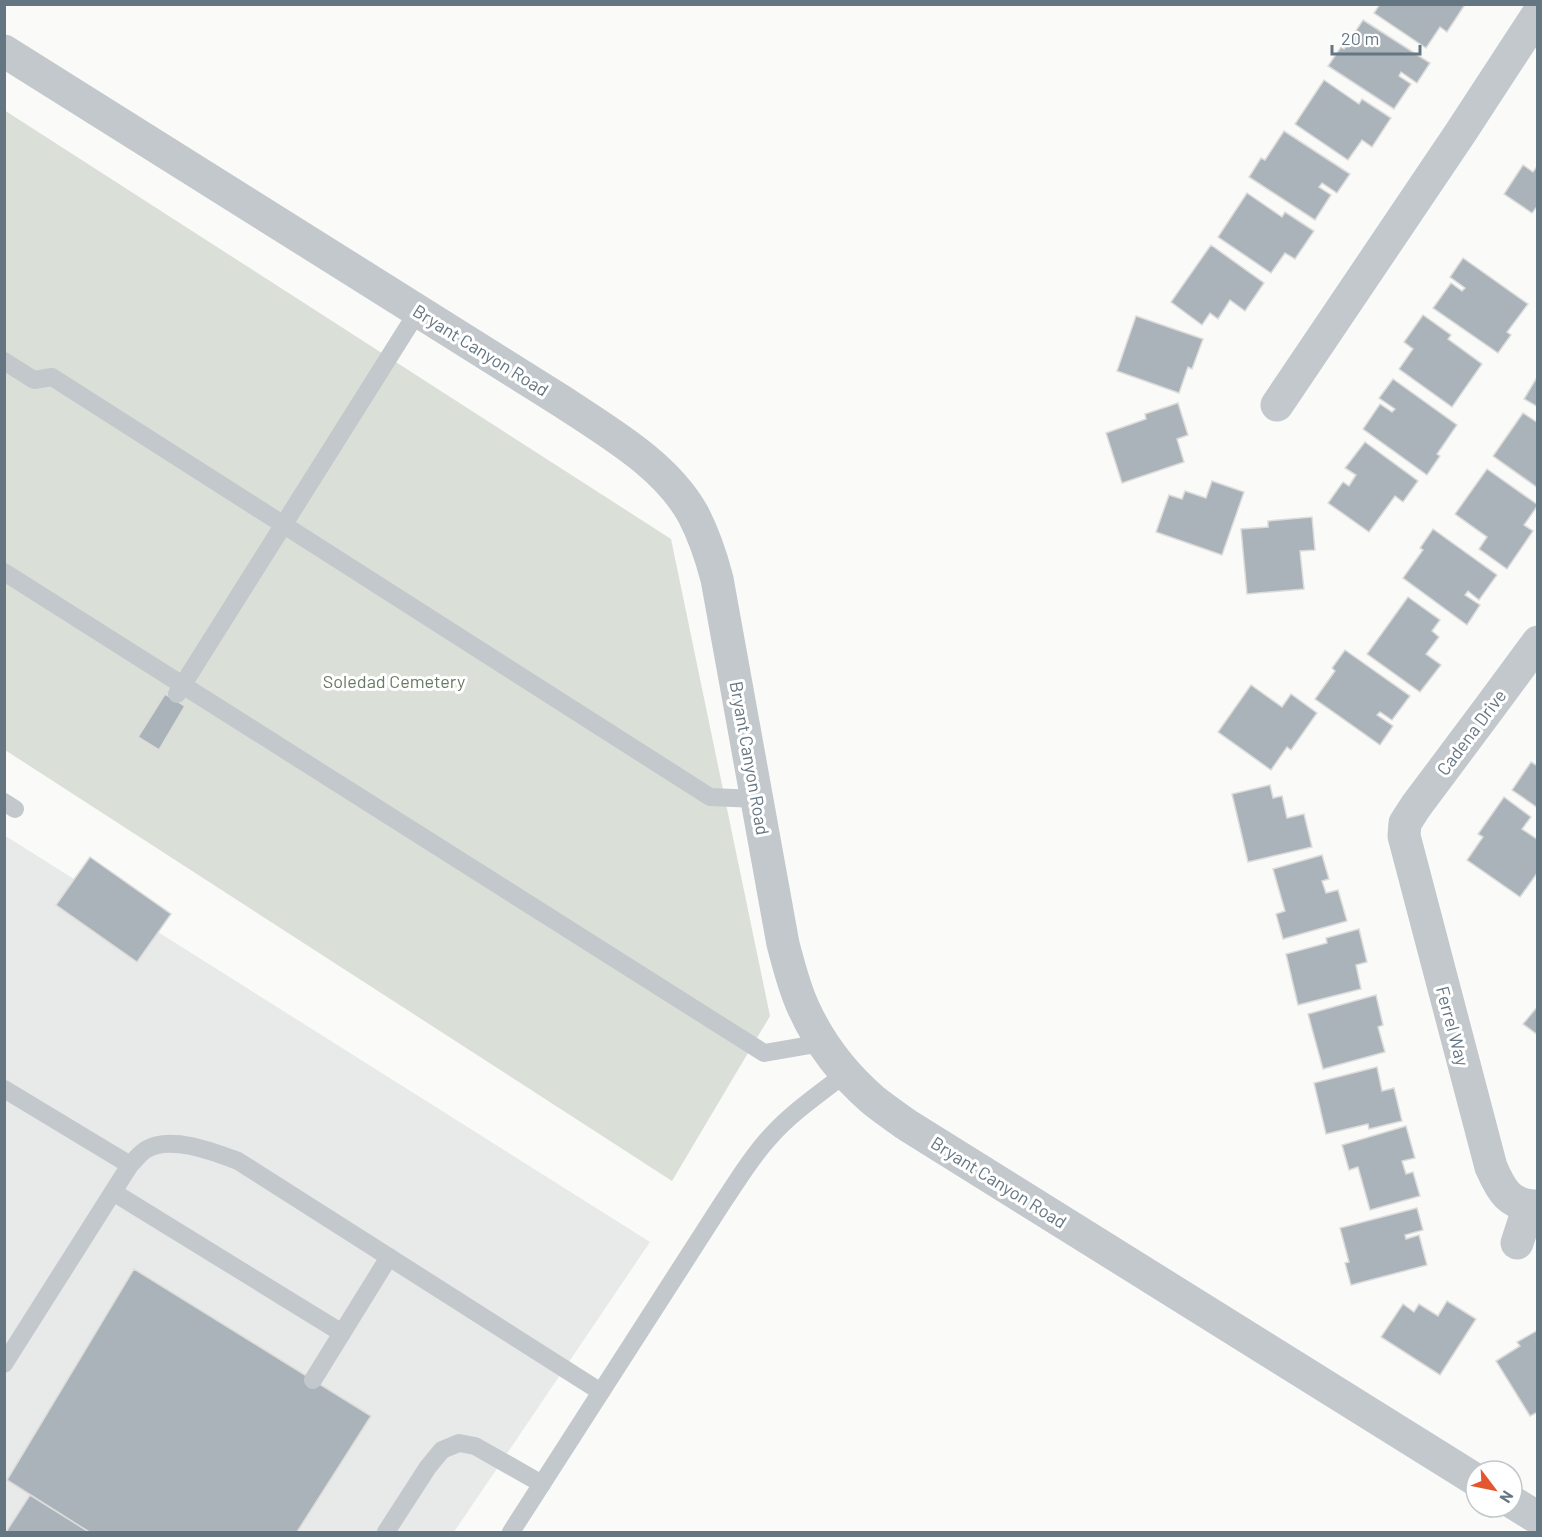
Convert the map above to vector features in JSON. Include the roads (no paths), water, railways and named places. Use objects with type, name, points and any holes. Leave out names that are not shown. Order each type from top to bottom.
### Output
[{"type":"street","points":[[1277,405],[1538,14]]},
{"type":"street","name":"Bryant Canyon Road","points":[[4,51],[563,402],[655,468],[692,512],[706,542],[717,579],[783,944],[804,1008],[822,1043],[846,1073],[873,1100],[907,1125],[1464,1473]]},
{"type":"street","name":"Cadena Drive","points":[[1405,822],[1538,642]]},
{"type":"street","name":"Ferrel Way","points":[[1405,822],[1404,836],[1412,871],[1491,1167],[1508,1197],[1521,1204],[1534,1206]]},
{"type":"street","points":[[1517,1244],[1534,1206]]},
{"type":"street","points":[[1524,1509],[1538,1518]]},
{"type":"lane","points":[[179,689],[418,311]]},
{"type":"lane","points":[[4,361],[34,380],[51,377],[710,797],[757,799]]},
{"type":"lane","points":[[4,572],[179,689],[764,1053],[822,1043]]},
{"type":"lane","points":[[511,1533],[723,1202],[759,1150],[771,1135],[846,1073]]},
{"type":"lane","points":[[4,1089],[130,1165]]},
{"type":"lane","points":[[4,1364],[130,1165],[147,1149],[168,1143],[216,1152],[238,1161],[601,1392]]},
{"type":"lane","points":[[113,1192],[342,1333]]},
{"type":"lane","points":[[313,1380],[389,1257]]},
{"type":"lane","points":[[386,1533],[428,1467],[442,1450],[459,1443],[475,1446],[542,1484]]},
{"type":"park label","name":"Soledad Cemetery","points":[[394,681]]}]
